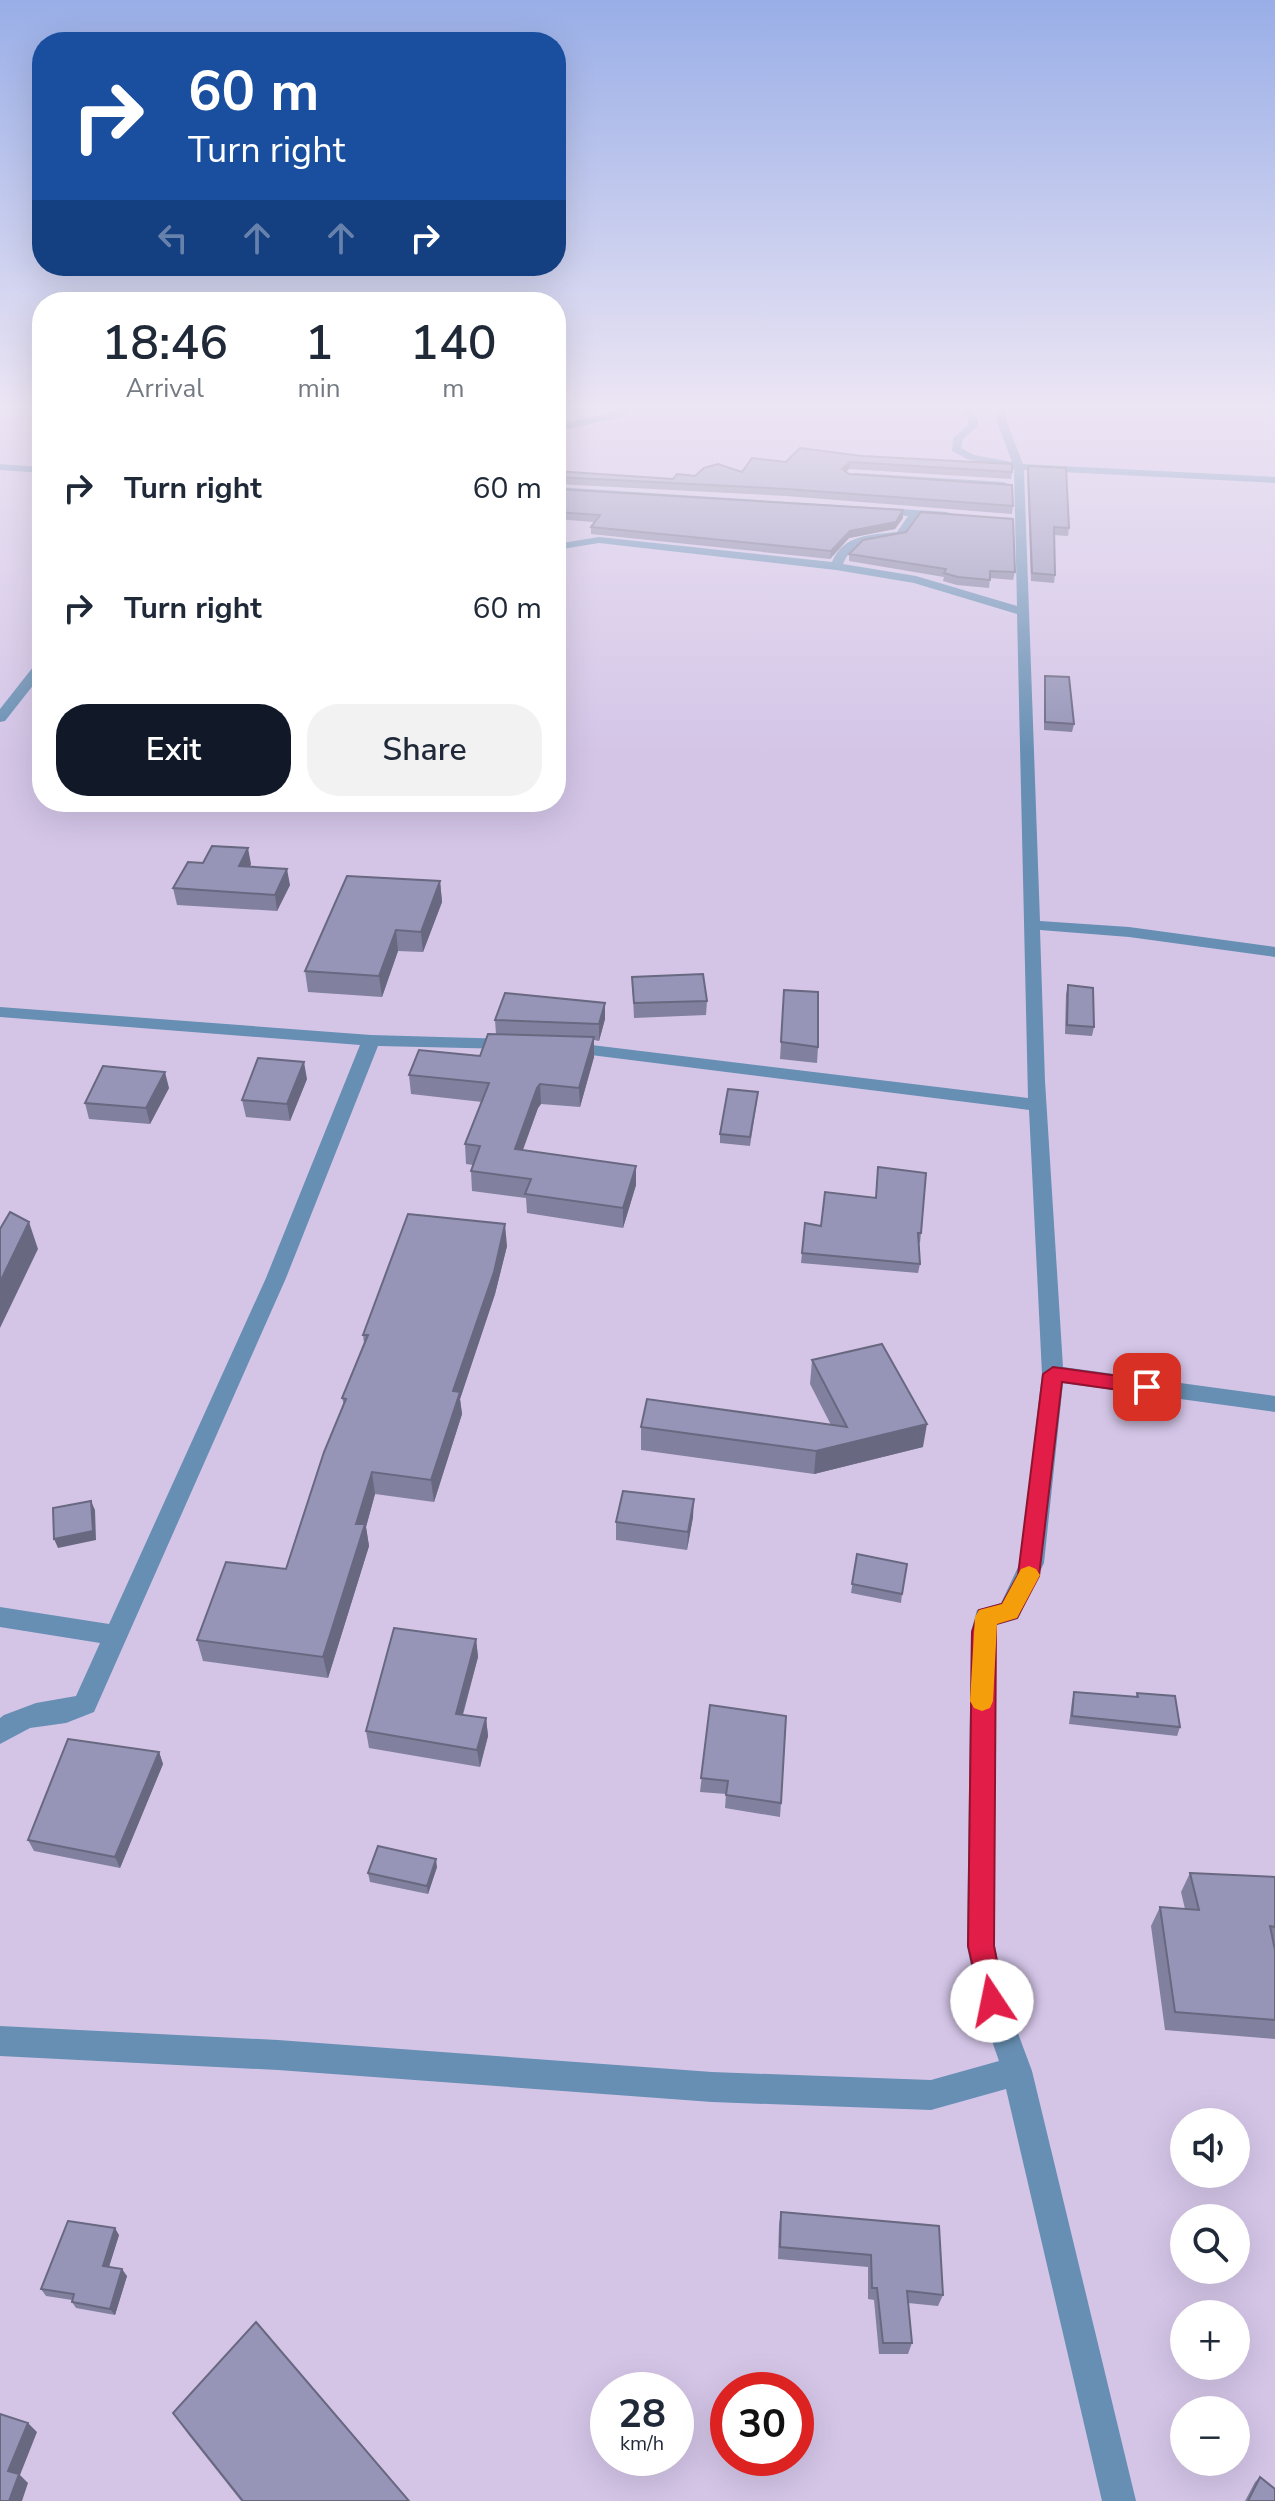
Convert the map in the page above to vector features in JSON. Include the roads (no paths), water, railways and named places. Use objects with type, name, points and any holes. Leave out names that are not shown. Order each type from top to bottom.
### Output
[{"type":"street","points":[[836,566],[842,552],[868,535],[901,535],[911,520]]},
{"type":"street","points":[[1014,520],[1025,612],[1037,1105],[1053,1374],[1028,1576],[1009,1612],[986,1617],[983,1632],[981,1946],[992,2001],[1017,2071],[1119,2501]]},
{"type":"street","points":[[566,545],[599,540],[836,566],[916,580],[1025,612]]},
{"type":"street","points":[[0,718],[32,678]]},
{"type":"street","points":[[1031,925],[1129,932],[1275,952]]},
{"type":"street","points":[[0,1012],[371,1040],[608,1049],[767,1074],[1037,1105]]},
{"type":"street","points":[[0,1733],[28,1714],[72,1711],[85,1704],[276,1278],[371,1040]]},
{"type":"street","points":[[1053,1374],[1275,1404]]},
{"type":"street","points":[[0,1617],[115,1635]]},
{"type":"street","points":[[0,2041],[278,2055],[712,2087],[931,2095],[1017,2071]]}]
